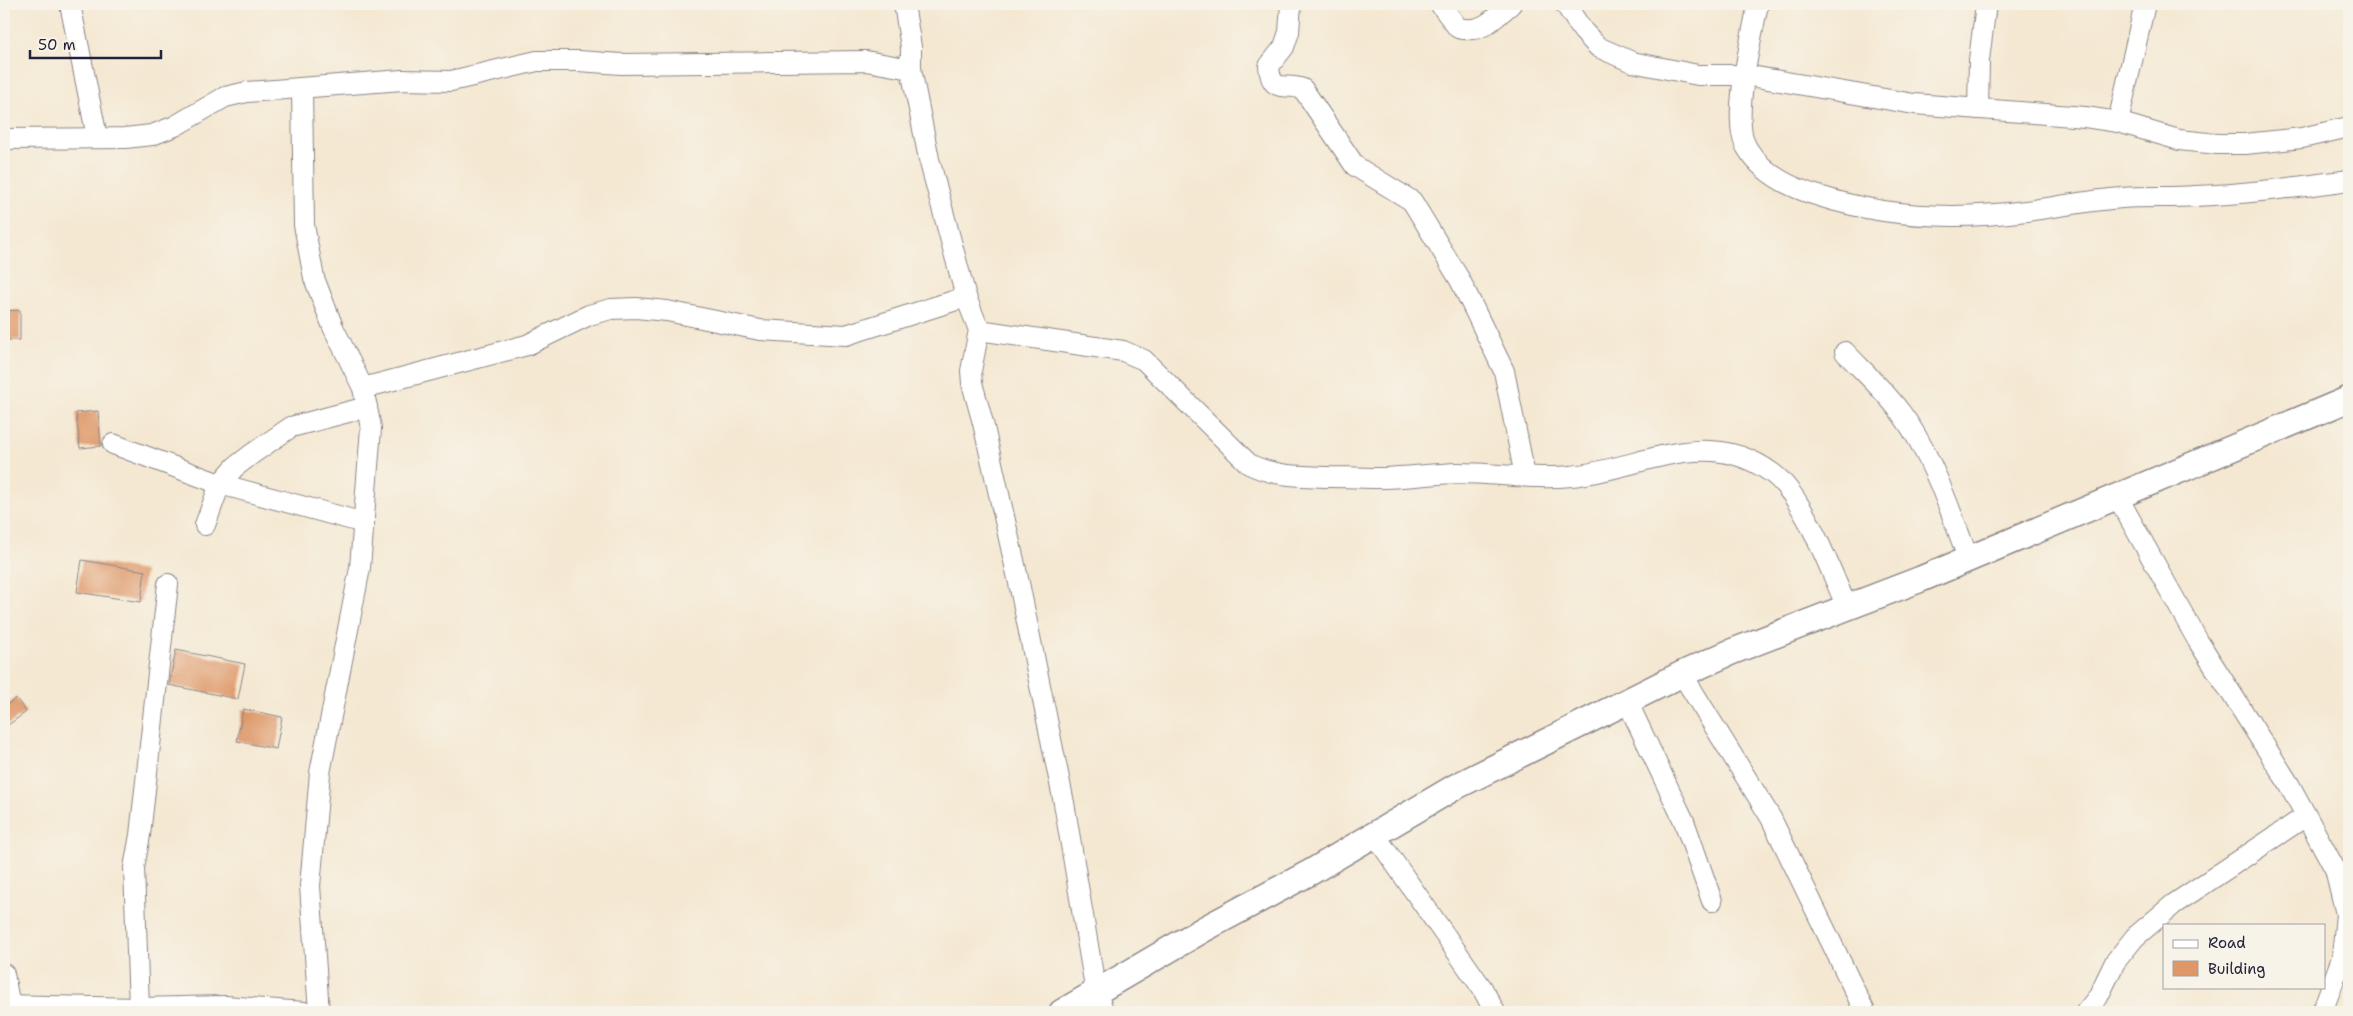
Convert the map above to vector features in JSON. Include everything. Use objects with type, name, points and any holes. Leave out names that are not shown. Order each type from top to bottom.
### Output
[{"type":"street","points":[[70,4],[97,137]]},
{"type":"street","points":[[904,4],[911,47],[911,68],[928,159],[966,297],[979,330],[971,371],[972,383],[984,423],[1019,583],[1076,869],[1100,1003]]},
{"type":"street","points":[[1291,4],[1289,32],[1284,47],[1269,66],[1270,77],[1274,84],[1281,87],[1295,86],[1303,89],[1355,166],[1412,201],[1460,280],[1504,371],[1525,476]]},
{"type":"street","points":[[1440,4],[1458,28],[1471,31],[1482,28],[1511,4]]},
{"type":"street","points":[[1564,4],[1598,47],[1632,62],[1698,75],[1745,75],[1800,83],[1864,97],[1914,104],[2085,117],[2118,122],[2180,140],[2218,144],[2245,144],[2302,138],[2349,127]]},
{"type":"street","points":[[1758,4],[1745,75],[1740,120],[1746,148],[1759,165],[1792,188],[1849,206],[1909,216],[1957,216],[2024,211],[2121,198],[2194,196],[2278,190],[2349,180]]},
{"type":"street","points":[[1978,109],[1980,60],[1986,4]]},
{"type":"street","points":[[2118,122],[2145,4]]},
{"type":"street","points":[[4,139],[125,138],[152,135],[175,126],[225,97],[247,92],[402,80],[451,81],[537,61],[578,60],[621,64],[866,61],[911,68]]},
{"type":"street","points":[[302,89],[304,225],[314,278],[365,397],[371,428],[360,568],[320,773],[310,886],[319,1012]]},
{"type":"street","points":[[205,525],[220,484],[235,467],[291,427],[365,397],[527,345],[589,315],[611,309],[636,308],[666,311],[760,330],[846,335],[966,297]]},
{"type":"street","points":[[979,330],[1123,351],[1144,360],[1249,464],[1262,471],[1285,476],[1382,478],[1458,474],[1573,476],[1653,456],[1688,451],[1721,452],[1747,460],[1771,472],[1791,492],[1800,506],[1846,607]]},
{"type":"street","points":[[1845,352],[1885,392],[1910,428],[1949,506],[1968,558]]},
{"type":"street","points":[[1062,1012],[1100,1003],[1206,928],[1375,835],[1455,787],[1682,674],[1731,652],[1968,558],[2349,399]]},
{"type":"street","points":[[114,444],[220,484],[364,523]]},
{"type":"street","points":[[2117,496],[2198,642],[2289,784],[2334,870],[2346,914],[2342,958],[2322,1012]]},
{"type":"street","points":[[132,1010],[134,868],[140,835],[168,584]]},
{"type":"street","points":[[1682,674],[1771,818],[1865,1012]]},
{"type":"street","points":[[1627,701],[1684,821],[1712,900]]},
{"type":"street","points":[[2086,1012],[2098,997],[2115,962],[2135,937],[2174,904],[2306,816]]},
{"type":"street","points":[[1375,835],[1482,988],[1495,1012]]},
{"type":"street","points":[[4,974],[7,1006],[132,1010],[225,1006],[304,1012]]},
{"type":"building","points":[[20,310],[20,340],[4,340],[4,311]]},
{"type":"building","points":[[98,411],[101,446],[80,448],[76,413]]},
{"type":"building","points":[[82,560],[145,571],[141,602],[77,592]]},
{"type":"building","points":[[176,650],[245,664],[238,699],[169,685]]},
{"type":"building","points":[[16,698],[26,712],[4,728],[4,707]]},
{"type":"building","points":[[243,709],[282,717],[276,749],[237,741]]}]
